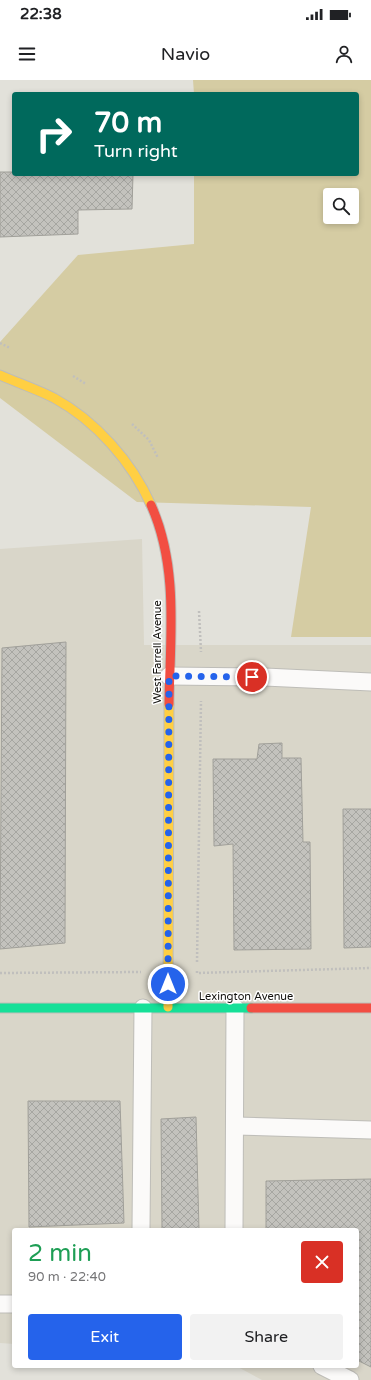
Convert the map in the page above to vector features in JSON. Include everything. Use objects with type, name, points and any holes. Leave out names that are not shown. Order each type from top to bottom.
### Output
[{"type":"street","name":"West Farrell Avenue","points":[[0,375],[56,400],[91,424],[122,456],[147,496],[164,540],[170,579],[168,1008]]},
{"type":"street","name":"Lexington Avenue","points":[[0,1008],[371,1008]]},
{"type":"lane","points":[[169,676],[265,677],[371,682]]},
{"type":"lane","points":[[141,1228],[143,1008]]},
{"type":"lane","points":[[234,1228],[235,1008]]},
{"type":"lane","points":[[235,1126],[371,1130]]},
{"type":"lane","points":[[0,1304],[12,1304]]},
{"type":"lane","points":[[326,1368],[350,1380]]},
{"type":"path","points":[[0,973],[197,973]]},
{"type":"shaded area","points":[[193,80],[371,80],[371,637],[291,637],[311,507],[137,502],[0,398],[0,342],[78,255],[194,244],[194,176],[359,176],[359,92],[194,92]]},
{"type":"shaded area","points":[[142,539],[144,645],[371,645],[371,1380],[262,1380],[240,1368],[359,1368],[359,1228],[12,1228],[12,1344],[0,1343],[0,549]]},
{"type":"building","points":[[0,172],[12,172],[12,176],[133,176],[132,209],[78,210],[78,234],[0,237]]},
{"type":"building","points":[[66,642],[65,943],[0,949],[2,648]]},
{"type":"building","points":[[282,743],[282,758],[301,758],[303,842],[310,842],[311,949],[234,950],[233,844],[214,846],[213,759],[257,759],[259,744]]},
{"type":"building","points":[[343,809],[371,809],[371,947],[344,948]]},
{"type":"building","points":[[28,1101],[120,1101],[124,1223],[29,1227]]},
{"type":"building","points":[[196,1117],[199,1228],[162,1228],[161,1119]]},
{"type":"building","points":[[371,1179],[371,1367],[359,1361],[359,1228],[266,1228],[266,1181]]},
{"type":"traffic: fast","points":[[0,1008],[251,1008]]},
{"type":"traffic: slow","points":[[0,375],[54,398],[84,418],[123,458],[134,473],[151,505]]},
{"type":"traffic: slow","points":[[168,1007],[169,704]]},
{"type":"traffic: jam","points":[[151,505],[160,529],[166,553],[169,578],[171,603],[169,704]]},
{"type":"traffic: jam","points":[[251,1008],[371,1008]]},
{"type":"route","points":[[168,984],[169,676],[252,677]]}]
